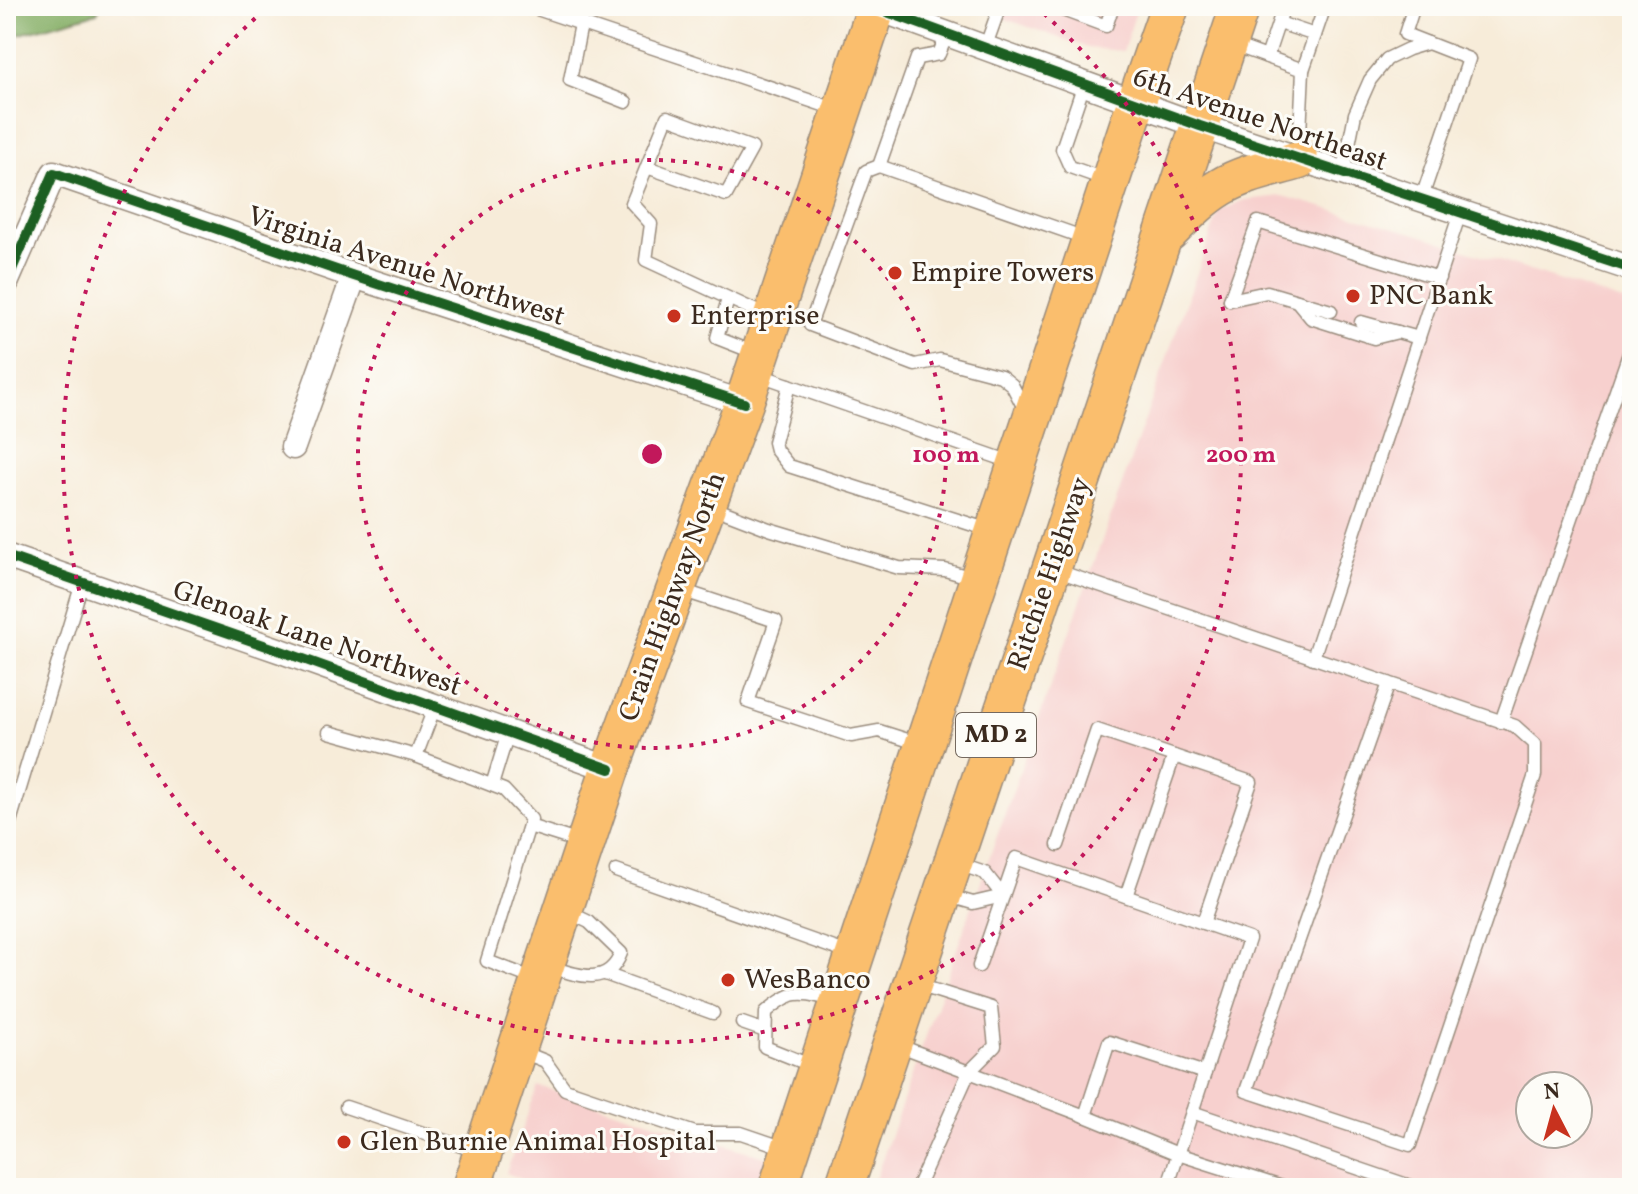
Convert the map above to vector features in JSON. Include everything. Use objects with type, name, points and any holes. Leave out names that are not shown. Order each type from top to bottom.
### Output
[{"type":"main road","name":"MD 2","points":[[778,1188],[1170,6]]},
{"type":"main road","name":"Ritchie Highway","points":[[844,1188],[1240,6]]},
{"type":"main road","name":"Crain Highway North","points":[[476,1171],[610,769],[752,377],[876,7]]},
{"type":"main road","points":[[1163,237],[1219,188],[1299,160]]},
{"type":"street","name":"6th Avenue Northeast","points":[[876,7],[1200,126],[1632,269]]},
{"type":"street","name":"Virginia Avenue Northwest","points":[[6,283],[54,173],[354,276],[752,377]]},
{"type":"street","points":[[293,447],[354,276]]},
{"type":"street","name":"Glenoak Lane Northwest","points":[[6,556],[610,769]]},
{"type":"lane","points":[[528,6],[841,111]]},
{"type":"lane","points":[[985,48],[1000,6]]},
{"type":"lane","points":[[1052,6],[1106,26],[1113,6]]},
{"type":"lane","points":[[1267,57],[1284,6]]},
{"type":"lane","points":[[1299,160],[1303,70],[1325,6]]},
{"type":"lane","points":[[1414,6],[1405,34],[1469,59],[1421,200]]},
{"type":"lane","points":[[1279,23],[1315,35]]},
{"type":"lane","points":[[581,24],[570,80],[626,102]]},
{"type":"lane","points":[[879,166],[917,58],[939,54],[947,34]]},
{"type":"lane","points":[[1228,43],[1303,70]]},
{"type":"lane","points":[[1343,174],[1355,114],[1370,80],[1387,59],[1428,43]]},
{"type":"lane","points":[[1084,84],[1062,149],[1070,167],[1110,181]]},
{"type":"lane","points":[[647,167],[726,195],[752,148],[667,117],[632,203],[651,224],[646,260],[772,319]]},
{"type":"lane","points":[[1031,421],[1012,385],[1001,376],[940,360],[915,365],[810,325],[866,171],[879,166],[1091,240]]},
{"type":"lane","points":[[1313,658],[1460,213]]},
{"type":"lane","points":[[1331,311],[1267,292],[1230,300],[1258,222],[1439,278]]},
{"type":"lane","points":[[728,299],[717,338],[752,377],[789,385],[1017,464]]},
{"type":"lane","points":[[1297,301],[1311,318],[1374,338],[1398,332]]},
{"type":"lane","points":[[1361,322],[1419,338]]},
{"type":"lane","points":[[1501,722],[1632,345]]},
{"type":"lane","points":[[789,385],[774,442],[776,450],[789,466],[994,532]]},
{"type":"lane","points":[[706,505],[769,529],[899,568],[945,570],[978,579]]},
{"type":"lane","points":[[1052,569],[1389,683],[1501,722],[1515,726],[1535,744],[1535,775],[1410,1145],[1246,1091],[1389,683]]},
{"type":"lane","points":[[6,835],[82,583]]},
{"type":"lane","points":[[676,589],[776,621],[748,702],[851,736],[879,731],[923,745]]},
{"type":"lane","points":[[416,756],[435,706]]},
{"type":"lane","points":[[1058,845],[1097,730],[1251,782],[1203,923]]},
{"type":"lane","points":[[329,732],[416,756],[504,790],[531,819],[487,961],[542,973],[582,977],[605,974],[713,1013]]},
{"type":"lane","points":[[492,785],[508,733]]},
{"type":"lane","points":[[1126,896],[1174,756]]},
{"type":"lane","points":[[529,826],[585,844]]},
{"type":"lane","points":[[979,966],[1016,858],[1249,939],[1167,1188]]},
{"type":"lane","points":[[616,871],[854,955]]},
{"type":"lane","points":[[948,878],[985,873],[1003,896]]},
{"type":"lane","points":[[948,878],[973,903],[1003,896]]},
{"type":"lane","points":[[564,909],[589,922],[621,953],[617,963],[605,974]]},
{"type":"lane","points":[[913,983],[991,1008],[995,1046],[969,1072],[917,1188]]},
{"type":"lane","points":[[817,1068],[765,1047],[766,1012],[782,998],[803,992],[839,1002]]},
{"type":"lane","points":[[742,1023],[765,1031]]},
{"type":"lane","points":[[1085,1116],[1109,1042],[1205,1073]]},
{"type":"lane","points":[[892,1043],[1178,1154],[1285,1188]]},
{"type":"lane","points":[[517,1050],[545,1061],[565,1089],[695,1133],[741,1133],[791,1150]]},
{"type":"lane","points":[[346,1107],[476,1171]]},
{"type":"lane","points":[[1192,1112],[1416,1188]]},
{"type":"shaded area","points":[[969,6],[1138,6],[1123,51],[1088,48]]},
{"type":"shaded area","points":[[1283,196],[1416,234],[1632,304],[1632,1188],[872,1188],[1219,211],[1244,200]]},
{"type":"shaded area","points":[[538,1086],[768,1158],[758,1188],[545,1188],[506,1173]]},
{"type":"green space","points":[[6,6],[100,6],[97,13],[6,38]]},
{"type":"cycle path","points":[[876,8],[1200,126],[1632,269]]},
{"type":"cycle path","points":[[6,283],[54,173],[354,276],[744,403]]},
{"type":"cycle path","points":[[6,556],[610,769]]},
{"type":"place","name":"Empire Towers","points":[[895,273]]},
{"type":"place","name":"PNC Bank","points":[[1353,296]]},
{"type":"place","name":"Enterprise","points":[[674,316]]},
{"type":"place","name":"WesBanco","points":[[728,980]]},
{"type":"place","name":"Glen Burnie Animal Hospital","points":[[344,1142]]}]
